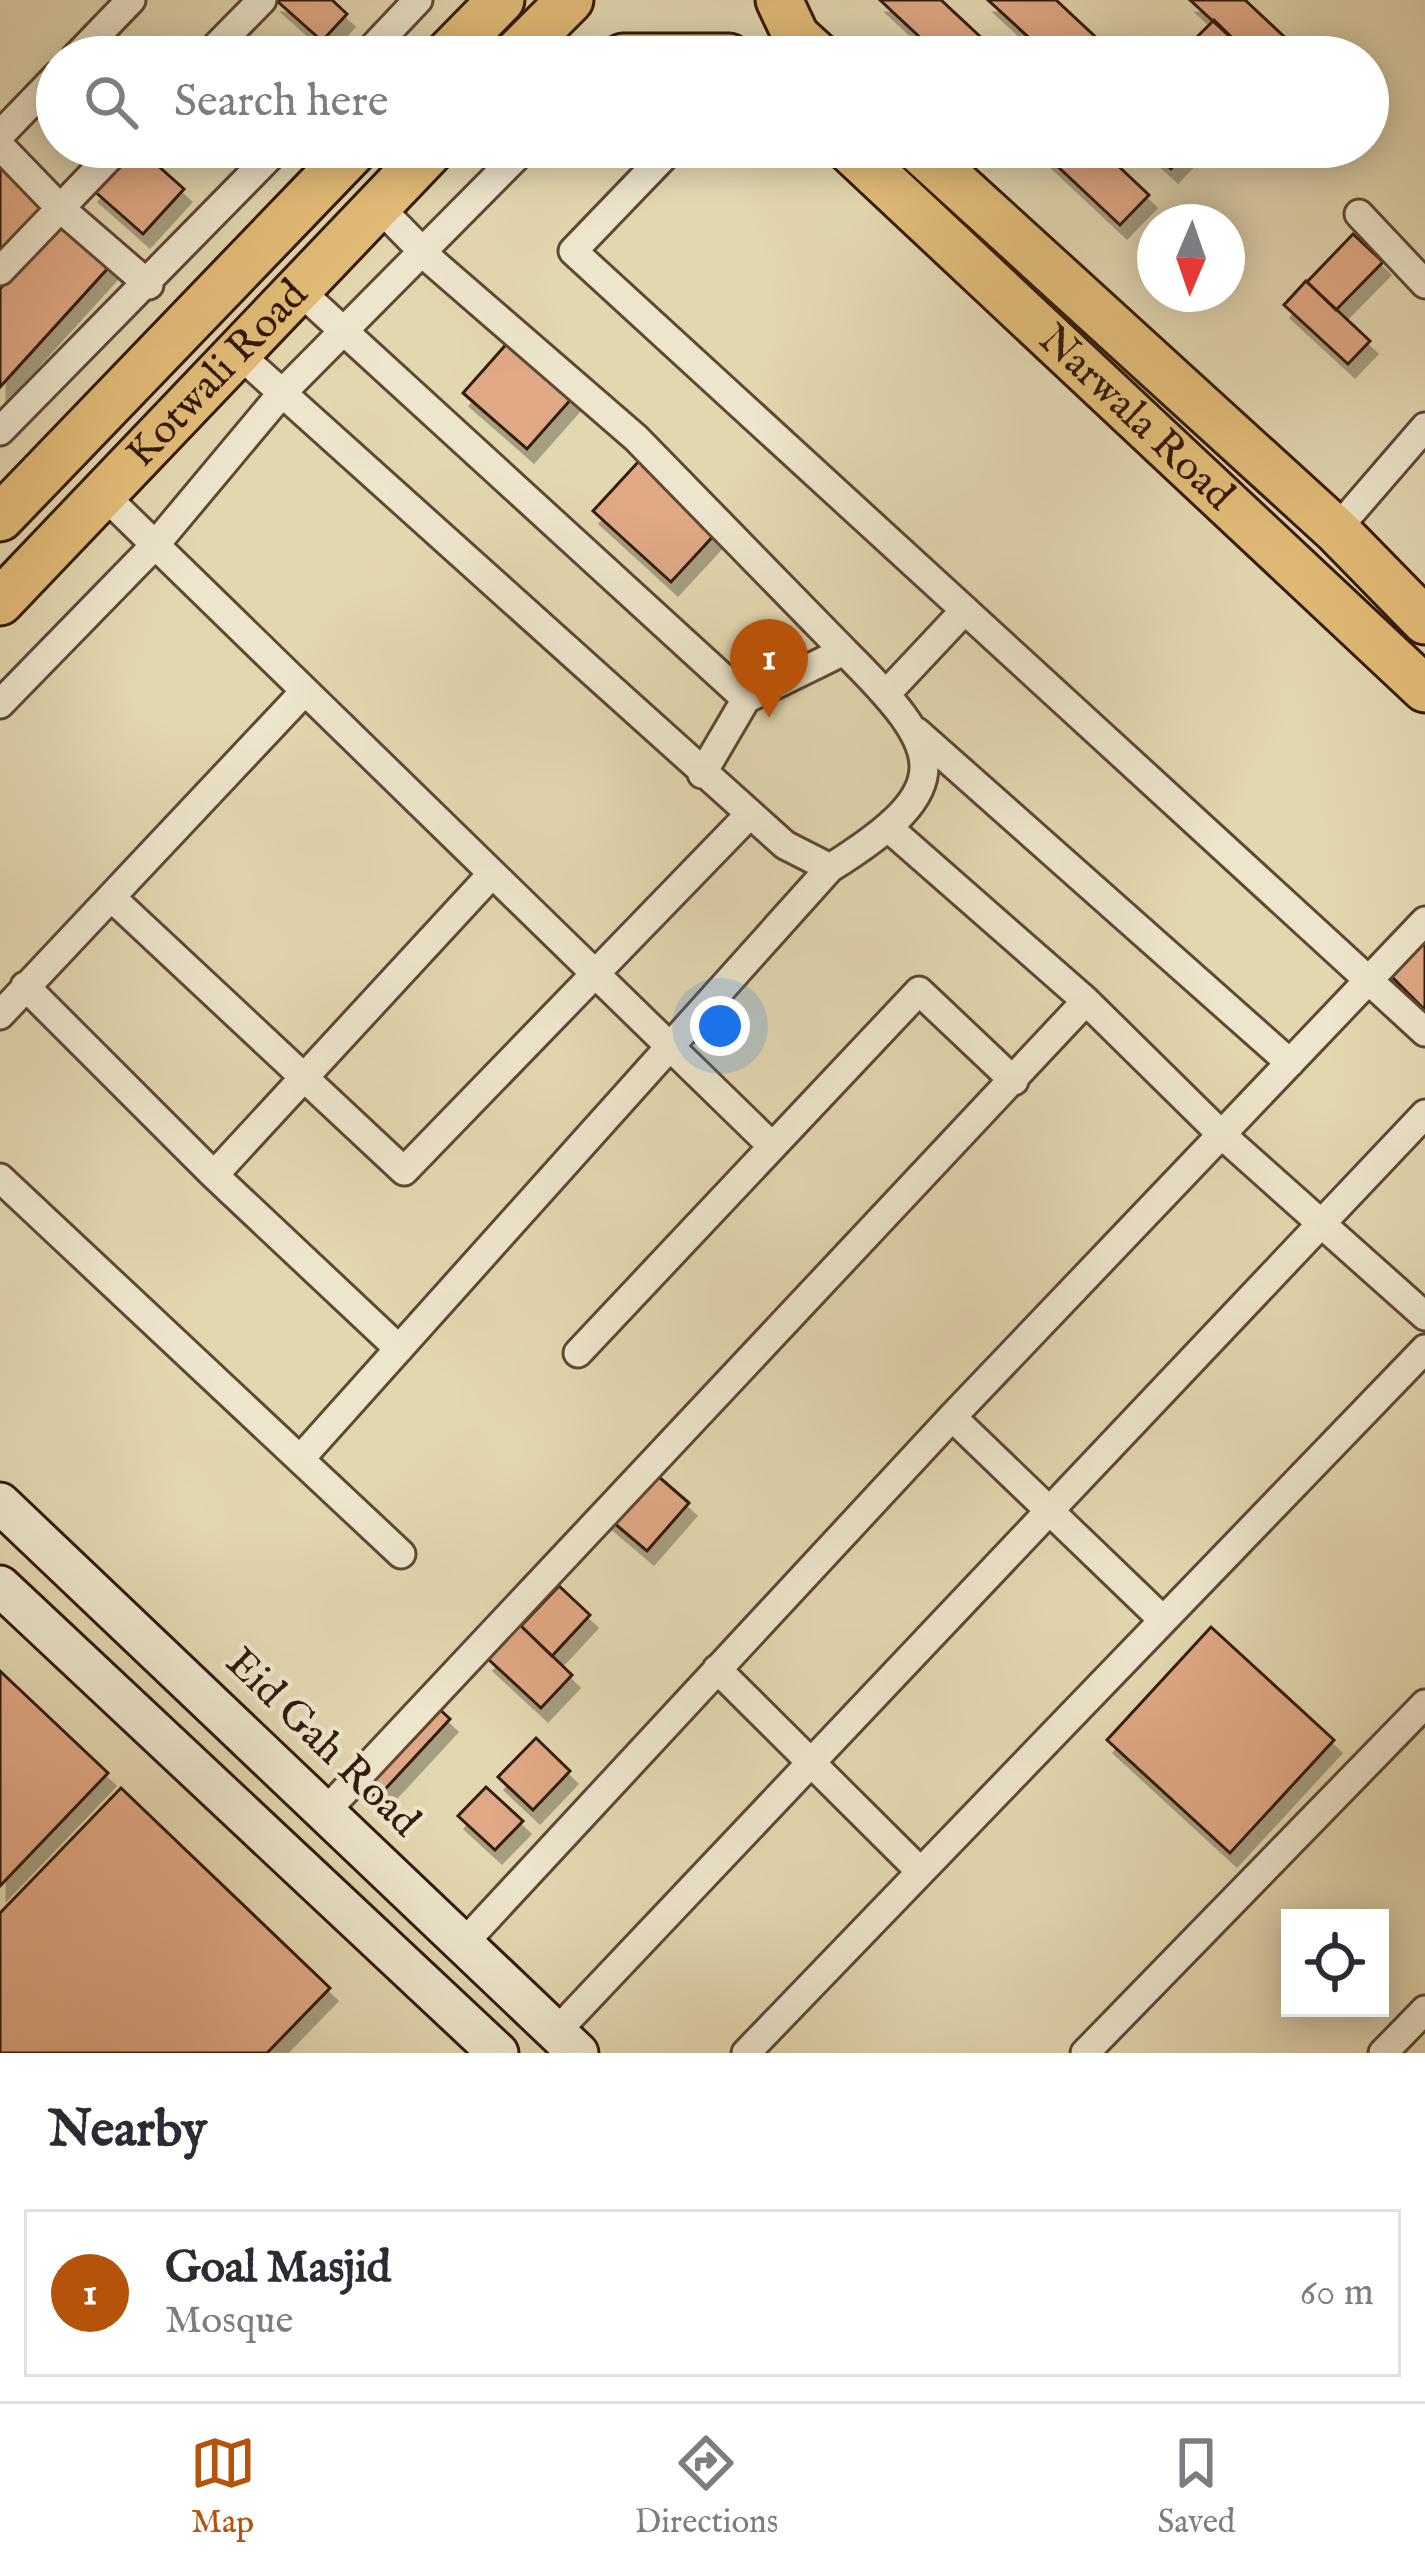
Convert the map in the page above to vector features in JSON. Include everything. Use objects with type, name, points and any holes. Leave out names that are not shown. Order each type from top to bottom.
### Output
[{"type":"main road","points":[[466,36],[501,0]]},
{"type":"main road","points":[[534,36],[570,0]]},
{"type":"main road","points":[[779,0],[796,36]]},
{"type":"main road","name":"Kotwali Road","points":[[0,518],[337,168]]},
{"type":"main road","name":"Kotwali Road","points":[[0,602],[416,168]]},
{"type":"main road","name":"Narwala Road","points":[[869,168],[1425,689]]},
{"type":"main road","points":[[939,168],[1336,530],[1425,621]]},
{"type":"main road","name":"Eid Gah Road","points":[[0,1503],[567,2043]]},
{"type":"main road","points":[[0,1586],[498,2053]]},
{"type":"street","points":[[96,36],[131,0]]},
{"type":"street","points":[[227,36],[262,0]]},
{"type":"street","points":[[384,36],[418,0]]},
{"type":"street","points":[[0,135],[36,98]]},
{"type":"street","points":[[0,146],[60,208],[149,285]]},
{"type":"street","points":[[0,272],[99,168]]},
{"type":"street","points":[[3,421],[149,285],[259,168]]},
{"type":"street","points":[[0,704],[155,545],[282,393],[505,168]]},
{"type":"street","points":[[653,168],[573,251],[1425,1032]]},
{"type":"street","points":[[380,209],[635,439],[887,693],[917,732],[1290,1064]]},
{"type":"street","points":[[1359,214],[1425,284]]},
{"type":"street","points":[[301,292],[746,699]]},
{"type":"street","points":[[241,355],[749,815],[785,845],[830,868]]},
{"type":"street","points":[[1336,530],[1425,427]]},
{"type":"street","points":[[104,495],[772,1146]]},
{"type":"street","points":[[887,693],[965,610]]},
{"type":"street","points":[[702,774],[746,699],[844,651]]},
{"type":"street","points":[[0,1015],[304,692]]},
{"type":"street","points":[[301,1458],[830,868],[891,830],[918,798],[923,765],[917,732]]},
{"type":"street","points":[[111,897],[404,1171],[749,815]]},
{"type":"street","points":[[891,830],[1085,1001],[1222,1136],[1425,1316]]},
{"type":"street","points":[[214,1175],[491,875]]},
{"type":"street","points":[[463,1944],[952,1417],[1425,921]]},
{"type":"street","points":[[25,986],[214,1175],[399,1349]]},
{"type":"street","points":[[578,1353],[919,992],[1014,1081]]},
{"type":"street","points":[[325,1812],[1085,1001]]},
{"type":"street","points":[[567,2043],[809,1760],[1425,1114]]},
{"type":"street","points":[[0,1178],[401,1554]]},
{"type":"street","points":[[746,2053],[1425,1349]]},
{"type":"street","points":[[952,1417],[1162,1619]]},
{"type":"street","points":[[717,1669],[920,1871]]},
{"type":"street","points":[[1084,2053],[1425,1705]]},
{"type":"street","points":[[1383,2053],[1422,2020]]},
{"type":"building","points":[[276,0],[332,0],[347,14],[327,36],[316,36]]},
{"type":"building","points":[[880,0],[941,0],[980,36],[919,36]]},
{"type":"building","points":[[988,0],[1056,0],[1095,36],[1027,36]]},
{"type":"building","points":[[1190,0],[1245,0],[1283,36],[1229,36]]},
{"type":"building","points":[[1214,20],[1230,36],[1198,36]]},
{"type":"building","points":[[0,158],[49,205],[0,255]]},
{"type":"building","points":[[111,168],[160,168],[184,189],[143,234],[92,189]]},
{"type":"building","points":[[1059,168],[1120,168],[1149,195],[1120,225]]},
{"type":"building","points":[[60,223],[109,267],[0,387],[0,289]]},
{"type":"building","points":[[1353,234],[1383,262],[1336,310],[1307,282]]},
{"type":"building","points":[[1306,281],[1370,341],[1348,364],[1284,305]]},
{"type":"building","points":[[509,341],[573,397],[527,449],[463,393]]},
{"type":"building","points":[[639,461],[717,532],[671,582],[593,511]]},
{"type":"building","points":[[1425,936],[1425,1010],[1388,973]]},
{"type":"building","points":[[644,1464],[689,1503],[647,1551],[601,1512]]},
{"type":"building","points":[[559,1586],[590,1615],[552,1656],[521,1626]]},
{"type":"building","points":[[519,1624],[572,1675],[541,1708],[487,1658]]},
{"type":"building","points":[[1211,1627],[1334,1740],[1230,1853],[1107,1740]]},
{"type":"building","points":[[0,1671],[108,1773],[0,1886]]},
{"type":"building","points":[[432,1702],[450,1719],[377,1798],[359,1782]]},
{"type":"building","points":[[536,1738],[570,1771],[533,1810],[498,1777]]},
{"type":"building","points":[[486,1787],[523,1821],[495,1850],[458,1816]]},
{"type":"building","points":[[121,1788],[330,1988],[267,2053],[0,2053],[0,1913]]},
{"type":"place","name":"Goal Masjid","points":[[769,718]]}]
